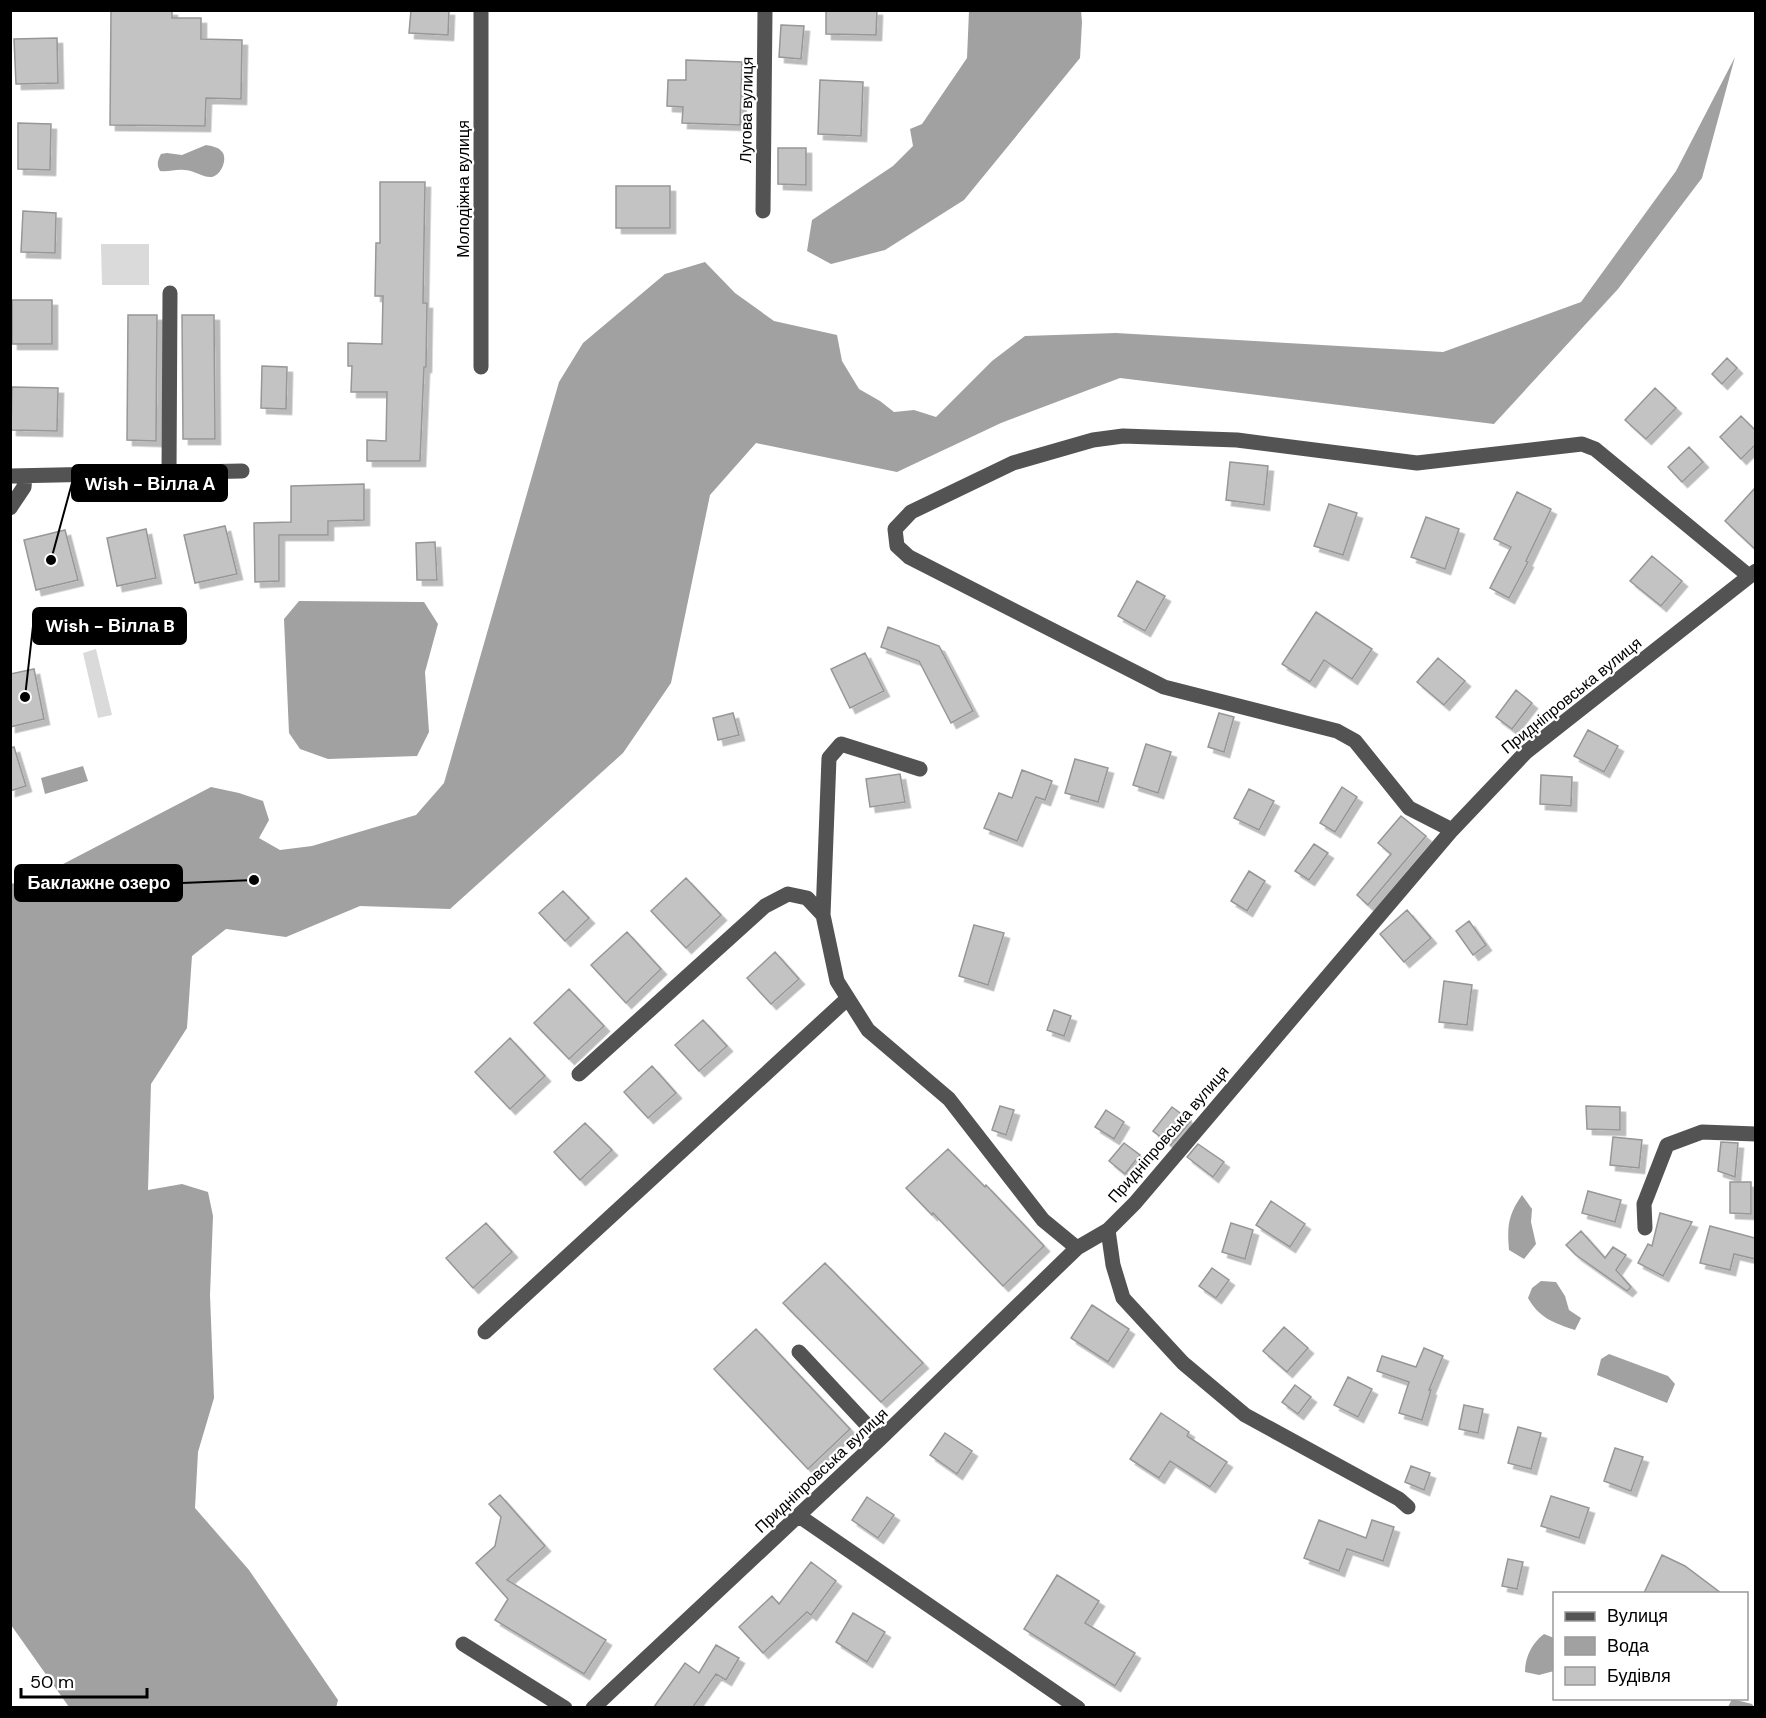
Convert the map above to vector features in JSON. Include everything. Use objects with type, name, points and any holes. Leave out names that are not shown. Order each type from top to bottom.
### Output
[{"type":"street","name":"Молодіжна вулиця","points":[[481,10],[481,367]]},
{"type":"street","name":"Лугова вулиця","points":[[763,211],[765,10]]},
{"type":"street","points":[[169,473],[170,293]]},
{"type":"street","points":[[1452,830],[1409,808],[1354,741],[1337,731],[1164,687],[909,556],[897,546],[895,529],[911,512],[1013,463],[1093,440],[1123,436],[1237,440],[1418,463],[1582,444],[1594,449],[1752,574]]},
{"type":"street","points":[[17,476],[242,471]]},
{"type":"street","points":[[10,508],[24,487],[17,476]]},
{"type":"street","name":"Придніпровська вулиця","points":[[593,1707],[800,1516],[1077,1248],[1108,1230],[1135,1203],[1452,830],[1526,752],[1752,574]]},
{"type":"street","points":[[920,769],[841,744],[829,758],[823,915],[837,981],[868,1030],[949,1099],[1042,1220],[1077,1248]]},
{"type":"street","points":[[579,1074],[765,906],[788,894],[807,898],[823,915]]},
{"type":"street","points":[[485,1332],[847,999]]},
{"type":"street","points":[[1645,1228],[1644,1204],[1667,1145],[1702,1132],[1755,1134]]},
{"type":"street","points":[[1108,1230],[1113,1265],[1123,1298],[1182,1363],[1245,1415],[1399,1499],[1408,1507]]},
{"type":"street","points":[[799,1352],[880,1439]]},
{"type":"street","points":[[800,1516],[1078,1707]]},
{"type":"street","points":[[463,1644],[565,1707]]},
{"type":"shaded area","points":[[101,244],[149,244],[149,285],[102,285]]},
{"type":"shaded area","points":[[96,649],[112,715],[98,718],[83,653]]},
{"type":"water","points":[[969,11],[1081,11],[1080,58],[964,200],[885,250],[831,264],[807,251],[812,220],[893,166],[913,146],[910,129],[922,124],[967,58]]},
{"type":"water","points":[[1735,57],[1702,178],[1618,289],[1494,424],[1120,378],[1001,423],[897,472],[756,443],[710,495],[671,683],[623,753],[450,909],[360,906],[286,937],[226,929],[192,956],[187,1028],[151,1084],[148,1190],[182,1184],[208,1192],[213,1216],[210,1295],[214,1398],[198,1452],[195,1508],[249,1570],[338,1700],[336,1708],[69,1707],[11,1625],[11,884],[42,875],[211,787],[263,801],[269,820],[259,838],[280,850],[312,846],[416,815],[444,783],[559,382],[583,343],[665,274],[705,262],[735,293],[774,321],[837,335],[842,361],[859,389],[894,412],[914,410],[936,417],[992,361],[1025,336],[1116,333],[1443,352],[1581,302],[1676,171]]},
{"type":"water","points":[[206,145],[219,149],[224,156],[222,167],[215,176],[209,177],[184,170],[160,171],[158,162],[161,154],[182,155]]},
{"type":"water","points":[[299,601],[424,602],[438,624],[425,672],[429,732],[417,756],[328,759],[300,749],[289,733],[284,619]]},
{"type":"water","points":[[83,766],[88,781],[45,794],[41,778]]},
{"type":"water","points":[[1522,1195],[1532,1209],[1531,1222],[1536,1244],[1524,1259],[1509,1250],[1508,1242],[1511,1215]]},
{"type":"water","points":[[1541,1281],[1556,1282],[1565,1296],[1569,1310],[1581,1318],[1575,1330],[1548,1319],[1532,1305],[1528,1298],[1532,1288]]},
{"type":"water","points":[[1609,1354],[1668,1376],[1675,1384],[1667,1403],[1597,1375],[1601,1359]]},
{"type":"water","points":[[1544,1634],[1553,1638],[1553,1671],[1539,1675],[1525,1672],[1526,1661],[1536,1642]]},
{"type":"water","points":[[1732,1700],[1736,1700],[1752,1704],[1754,1707],[1728,1707]]},
{"type":"building","points":[[111,10],[172,10],[172,18],[201,18],[201,39],[242,40],[241,99],[206,98],[205,126],[110,125]]},
{"type":"building","points":[[411,10],[449,10],[448,35],[409,33]]},
{"type":"building","points":[[826,10],[877,10],[876,35],[826,34]]},
{"type":"building","points":[[781,25],[804,26],[801,59],[779,57]]},
{"type":"building","points":[[57,38],[58,83],[16,84],[14,39]]},
{"type":"building","points":[[686,60],[742,62],[740,125],[682,123],[683,107],[667,106],[668,80],[686,80]]},
{"type":"building","points":[[820,80],[863,82],[861,136],[818,134]]},
{"type":"building","points":[[18,123],[51,124],[50,170],[18,169]]},
{"type":"building","points":[[778,148],[806,148],[806,185],[778,184]]},
{"type":"building","points":[[380,182],[425,182],[423,303],[427,303],[426,367],[424,367],[420,461],[367,461],[367,440],[386,441],[387,392],[351,392],[352,366],[348,366],[348,343],[382,344],[383,296],[375,296],[376,243],[380,243]]},
{"type":"building","points":[[616,186],[670,186],[670,228],[616,228]]},
{"type":"building","points":[[23,211],[56,213],[55,253],[21,252]]},
{"type":"building","points":[[12,300],[52,300],[52,344],[12,344]]},
{"type":"building","points":[[128,315],[157,315],[156,441],[127,440]]},
{"type":"building","points":[[182,315],[214,315],[215,439],[183,439]]},
{"type":"building","points":[[1727,358],[1737,368],[1722,384],[1712,374]]},
{"type":"building","points":[[262,366],[287,367],[286,409],[261,408]]},
{"type":"building","points":[[12,387],[58,388],[57,431],[11,430]]},
{"type":"building","points":[[1655,388],[1676,408],[1646,439],[1625,420]]},
{"type":"building","points":[[1741,416],[1755,430],[1755,445],[1741,459],[1720,437]]},
{"type":"building","points":[[1689,447],[1703,462],[1682,482],[1668,467]]},
{"type":"building","points":[[1230,462],[1268,466],[1264,505],[1226,500]]},
{"type":"building","points":[[364,484],[364,520],[328,521],[328,535],[279,535],[279,581],[255,582],[254,523],[291,522],[291,486]]},
{"type":"building","points":[[1755,488],[1755,549],[1725,521]]},
{"type":"building","points":[[1517,492],[1551,509],[1526,561],[1528,562],[1509,598],[1490,588],[1511,547],[1494,539]]},
{"type":"building","points":[[1329,504],[1357,513],[1343,555],[1314,546]]},
{"type":"building","points":[[1426,517],[1459,529],[1445,569],[1411,557]]},
{"type":"building","points":[[225,526],[237,574],[195,583],[184,535]]},
{"type":"building","points":[[146,529],[156,578],[117,586],[107,538]]},
{"type":"building","points":[[65,530],[78,580],[36,590],[24,540]]},
{"type":"building","points":[[435,542],[437,580],[417,580],[416,543]]},
{"type":"building","points":[[1652,556],[1682,581],[1661,606],[1630,581]]},
{"type":"building","points":[[1137,581],[1165,596],[1145,631],[1118,616]]},
{"type":"building","points":[[1316,612],[1372,649],[1352,679],[1324,660],[1310,682],[1282,664]]},
{"type":"building","points":[[888,627],[939,646],[973,711],[951,723],[919,661],[881,647]]},
{"type":"building","points":[[865,653],[884,691],[850,708],[831,669]]},
{"type":"building","points":[[1438,658],[1465,681],[1444,705],[1417,682]]},
{"type":"building","points":[[34,669],[44,719],[10,727],[10,674]]},
{"type":"building","points":[[1516,690],[1532,703],[1512,729],[1496,717]]},
{"type":"building","points":[[733,713],[739,735],[718,740],[713,718]]},
{"type":"building","points":[[1219,713],[1234,717],[1224,752],[1208,747]]},
{"type":"building","points":[[1588,730],[1618,746],[1604,772],[1574,756]]},
{"type":"building","points":[[1146,744],[1171,752],[1158,793],[1133,785]]},
{"type":"building","points":[[14,747],[26,786],[10,791],[10,748]]},
{"type":"building","points":[[1075,759],[1108,768],[1098,802],[1065,793]]},
{"type":"building","points":[[1022,770],[1052,781],[1045,800],[1036,797],[1017,841],[984,828],[999,793],[1012,798]]},
{"type":"building","points":[[900,774],[905,802],[870,807],[866,779]]},
{"type":"building","points":[[1541,775],[1572,777],[1571,806],[1540,804]]},
{"type":"building","points":[[1342,787],[1357,797],[1335,832],[1320,823]]},
{"type":"building","points":[[1249,789],[1274,801],[1259,830],[1234,818]]},
{"type":"building","points":[[1401,816],[1426,836],[1368,905],[1357,895],[1391,854],[1378,843]]},
{"type":"building","points":[[1314,844],[1328,853],[1309,880],[1295,871]]},
{"type":"building","points":[[1249,871],[1265,881],[1247,911],[1231,901]]},
{"type":"building","points":[[686,878],[721,915],[686,948],[651,911]]},
{"type":"building","points":[[563,891],[589,918],[565,941],[539,913]]},
{"type":"building","points":[[1407,910],[1431,938],[1404,962],[1380,934]]},
{"type":"building","points":[[1469,921],[1486,945],[1473,955],[1456,931]]},
{"type":"building","points":[[974,925],[1004,933],[988,985],[959,976]]},
{"type":"building","points":[[627,932],[661,969],[626,1003],[591,965]]},
{"type":"building","points":[[775,952],[799,979],[771,1004],[747,978]]},
{"type":"building","points":[[1444,981],[1472,985],[1467,1025],[1439,1022]]},
{"type":"building","points":[[569,989],[604,1026],[569,1059],[534,1023]]},
{"type":"building","points":[[1054,1010],[1071,1016],[1064,1036],[1047,1030]]},
{"type":"building","points":[[703,1020],[727,1046],[699,1071],[675,1045]]},
{"type":"building","points":[[510,1038],[545,1076],[510,1109],[475,1072]]},
{"type":"building","points":[[652,1066],[676,1093],[648,1118],[624,1092]]},
{"type":"building","points":[[1000,1106],[1014,1110],[1006,1135],[992,1130]]},
{"type":"building","points":[[1586,1106],[1620,1107],[1620,1130],[1587,1129]]},
{"type":"building","points":[[1172,1107],[1191,1121],[1171,1145],[1153,1131]]},
{"type":"building","points":[[1106,1110],[1124,1122],[1114,1139],[1095,1127]]},
{"type":"building","points":[[585,1123],[612,1150],[580,1180],[554,1152]]},
{"type":"building","points":[[1613,1137],[1642,1140],[1639,1168],[1610,1165]]},
{"type":"building","points":[[1721,1142],[1738,1143],[1735,1177],[1718,1171]]},
{"type":"building","points":[[1124,1143],[1140,1155],[1125,1174],[1109,1161]]},
{"type":"building","points":[[1198,1144],[1224,1162],[1213,1177],[1187,1157]]},
{"type":"building","points":[[948,1149],[1044,1246],[1003,1286],[906,1188]]},
{"type":"building","points":[[1730,1182],[1751,1182],[1751,1214],[1730,1213]]},
{"type":"building","points":[[1588,1191],[1621,1200],[1615,1222],[1582,1213]]},
{"type":"building","points":[[1271,1201],[1305,1224],[1290,1247],[1256,1225]]},
{"type":"building","points":[[1660,1213],[1692,1222],[1663,1276],[1638,1263],[1648,1244],[1652,1246]]},
{"type":"building","points":[[486,1223],[512,1252],[473,1288],[446,1258]]},
{"type":"building","points":[[1231,1223],[1253,1230],[1245,1259],[1222,1252]]},
{"type":"building","points":[[1710,1226],[1755,1238],[1755,1259],[1734,1254],[1730,1270],[1700,1263]]},
{"type":"building","points":[[1581,1231],[1605,1258],[1613,1247],[1626,1255],[1616,1270],[1631,1287],[1627,1291],[1576,1255],[1566,1245]]},
{"type":"building","points":[[825,1263],[923,1363],[881,1402],[783,1303]]},
{"type":"building","points":[[1212,1268],[1229,1280],[1216,1298],[1199,1286]]},
{"type":"building","points":[[1092,1305],[1129,1329],[1108,1362],[1071,1338]]},
{"type":"building","points":[[1284,1327],[1308,1348],[1287,1372],[1263,1351]]},
{"type":"building","points":[[756,1329],[850,1429],[808,1469],[714,1369]]},
{"type":"building","points":[[1424,1348],[1443,1356],[1429,1390],[1431,1390],[1422,1420],[1399,1413],[1409,1382],[1377,1371],[1382,1356],[1416,1367]]},
{"type":"building","points":[[1348,1377],[1372,1389],[1358,1417],[1334,1405]]},
{"type":"building","points":[[1295,1385],[1311,1397],[1298,1414],[1282,1402]]},
{"type":"building","points":[[1464,1405],[1483,1409],[1478,1433],[1459,1429]]},
{"type":"building","points":[[1161,1413],[1189,1432],[1187,1436],[1227,1462],[1210,1487],[1170,1461],[1159,1478],[1130,1459]]},
{"type":"building","points":[[1518,1427],[1541,1433],[1531,1469],[1508,1463]]},
{"type":"building","points":[[945,1433],[972,1451],[957,1474],[930,1455]]},
{"type":"building","points":[[1615,1448],[1643,1457],[1631,1491],[1604,1481]]},
{"type":"building","points":[[1411,1466],[1430,1473],[1424,1490],[1405,1482]]},
{"type":"building","points":[[500,1495],[545,1546],[507,1580],[606,1640],[584,1674],[495,1620],[508,1599],[476,1563],[495,1546],[501,1517],[489,1504]]},
{"type":"building","points":[[1551,1496],[1589,1508],[1579,1538],[1541,1526]]},
{"type":"building","points":[[867,1497],[894,1515],[878,1538],[852,1520]]},
{"type":"building","points":[[1319,1520],[1366,1538],[1372,1520],[1394,1527],[1383,1561],[1347,1549],[1339,1571],[1304,1558]]},
{"type":"building","points":[[1662,1555],[1685,1566],[1720,1592],[1644,1592]]},
{"type":"building","points":[[1508,1559],[1523,1562],[1517,1589],[1502,1586]]},
{"type":"building","points":[[811,1562],[836,1581],[811,1615],[807,1612],[763,1653],[739,1627],[772,1596],[779,1604]]},
{"type":"building","points":[[1057,1575],[1099,1601],[1085,1623],[1135,1653],[1115,1686],[1024,1629]]},
{"type":"building","points":[[853,1613],[885,1632],[867,1662],[836,1642]]},
{"type":"building","points":[[716,1645],[739,1658],[726,1680],[716,1674],[693,1707],[654,1707],[685,1663],[699,1673]]},
{"type":"place","name":"Wish - Вілла А","points":[[51,560]]},
{"type":"place","name":"Wish - Вілла B","points":[[25,697]]},
{"type":"place","name":"Баклажне озеро","points":[[254,880]]}]
